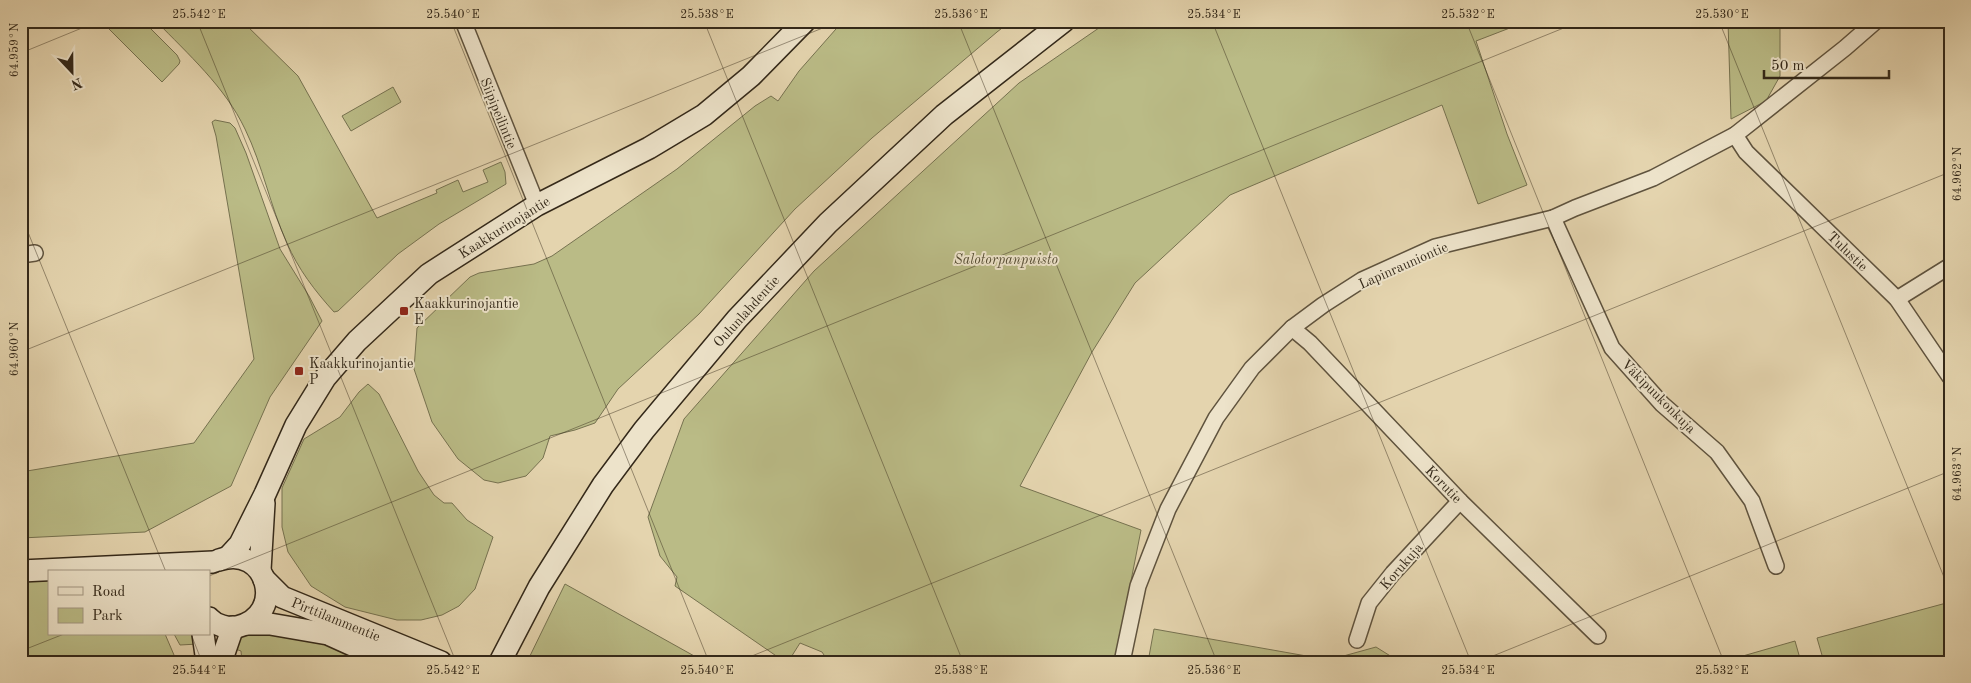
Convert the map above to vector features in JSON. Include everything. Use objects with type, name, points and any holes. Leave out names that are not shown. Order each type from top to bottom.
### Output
[{"type":"street","name":"Siipipeilintie","points":[[463,21],[537,205]]},
{"type":"street","name":"Kaakkurinojantie","points":[[215,563],[240,544],[296,425],[325,378],[357,341],[429,274],[537,205],[649,148],[704,114],[751,76],[805,21]]},
{"type":"street","name":"Oulunlahdentie","points":[[500,662],[539,587],[603,485],[644,430],[737,319],[828,223],[944,115],[1064,21]]},
{"type":"street","name":"Lapinrauniontie","points":[[1122,662],[1138,586],[1168,509],[1216,418],[1252,368],[1292,328],[1362,280],[1435,247],[1553,218],[1653,178],[1735,135],[1845,48],[1876,21]]},
{"type":"street","name":"Tulustie","points":[[1735,135],[1746,152],[1897,299],[1950,377]]},
{"type":"street","name":"Väkipuukonkuja","points":[[1553,218],[1612,348],[1662,404],[1717,452],[1752,501],[1776,566]]},
{"type":"street","points":[[1897,299],[1950,266]]},
{"type":"street","name":"Korutie","points":[[1292,328],[1310,342],[1460,501],[1598,636]]},
{"type":"street","name":"Kaakkurinojantie","points":[[240,626],[260,614],[268,593],[262,575],[265,494]]},
{"type":"street","name":"Korukuja","points":[[1357,640],[1369,603],[1392,573],[1460,501]]},
{"type":"street","name":"Pirttilammentie","points":[[215,563],[247,560],[282,597],[441,662]]},
{"type":"street","points":[[98,570],[215,563]]},
{"type":"street","points":[[21,571],[48,571]]},
{"type":"street","points":[[210,619],[219,625],[240,626],[221,662]]},
{"type":"street","name":"Pirttilammentie","points":[[240,626],[270,624],[328,634],[390,662]]},
{"type":"street","points":[[204,636],[207,662]]},
{"type":"green space","points":[[101,21],[143,21],[177,55],[180,61],[179,64],[162,82]]},
{"type":"green space","points":[[156,21],[242,21],[298,76],[377,218],[437,193],[436,190],[458,180],[463,192],[488,182],[483,170],[501,162],[505,172],[506,184],[439,224],[398,254],[338,311],[334,312],[320,296],[291,253],[251,143],[237,114],[205,72]]},
{"type":"green space","points":[[843,21],[1011,21],[872,138],[795,209],[699,314],[618,389],[595,423],[550,436],[543,458],[526,476],[498,483],[484,480],[458,459],[432,422],[414,369],[417,328],[470,277],[479,273],[534,264],[552,256],[677,169],[755,106],[771,96],[778,101],[799,71]]},
{"type":"green space","name":"Salotorpanpuisto","points":[[1109,21],[1528,21],[1476,41],[1507,134],[1527,185],[1478,204],[1442,105],[1230,195],[1135,283],[1092,352],[1020,486],[1141,530],[1115,662],[825,662],[826,658],[822,652],[800,643],[788,662],[785,662],[675,586],[677,577],[660,556],[648,517],[684,419],[814,271],[1019,83]]},
{"type":"green space","points":[[1728,21],[1780,21],[1780,76],[1766,101],[1731,119]]},
{"type":"green space","points":[[393,87],[401,102],[351,131],[342,116]]},
{"type":"green space","points":[[215,120],[230,123],[235,128],[246,153],[280,249],[322,321],[270,397],[231,486],[145,532],[21,538],[21,472],[194,443],[254,359],[212,122]]},
{"type":"green space","points":[[368,384],[379,394],[418,471],[434,495],[444,503],[452,503],[467,520],[493,537],[475,589],[459,606],[442,615],[421,620],[397,620],[345,607],[311,586],[288,552],[282,527],[282,488],[304,439],[340,417],[359,392]]},
{"type":"green space","points":[[21,579],[48,580],[48,636],[166,636],[177,662],[21,662]]},
{"type":"green space","points":[[565,584],[705,662],[527,662]]},
{"type":"green space","points":[[1950,602],[1950,662],[1824,662],[1817,638]]},
{"type":"green space","points":[[1154,629],[1329,660],[1376,647],[1400,662],[1148,662]]},
{"type":"green space","points":[[257,632],[309,637],[368,662],[242,662],[241,651],[230,647],[242,636]]},
{"type":"green space","points":[[175,636],[197,636],[198,644],[180,645]]},
{"type":"green space","points":[[1795,641],[1801,662],[1722,662]]},
{"type":"place","name":"Kaakkurinojantie E","points":[[404,311]]},
{"type":"place","name":"Kaakkurinojantie P","points":[[299,371]]}]
